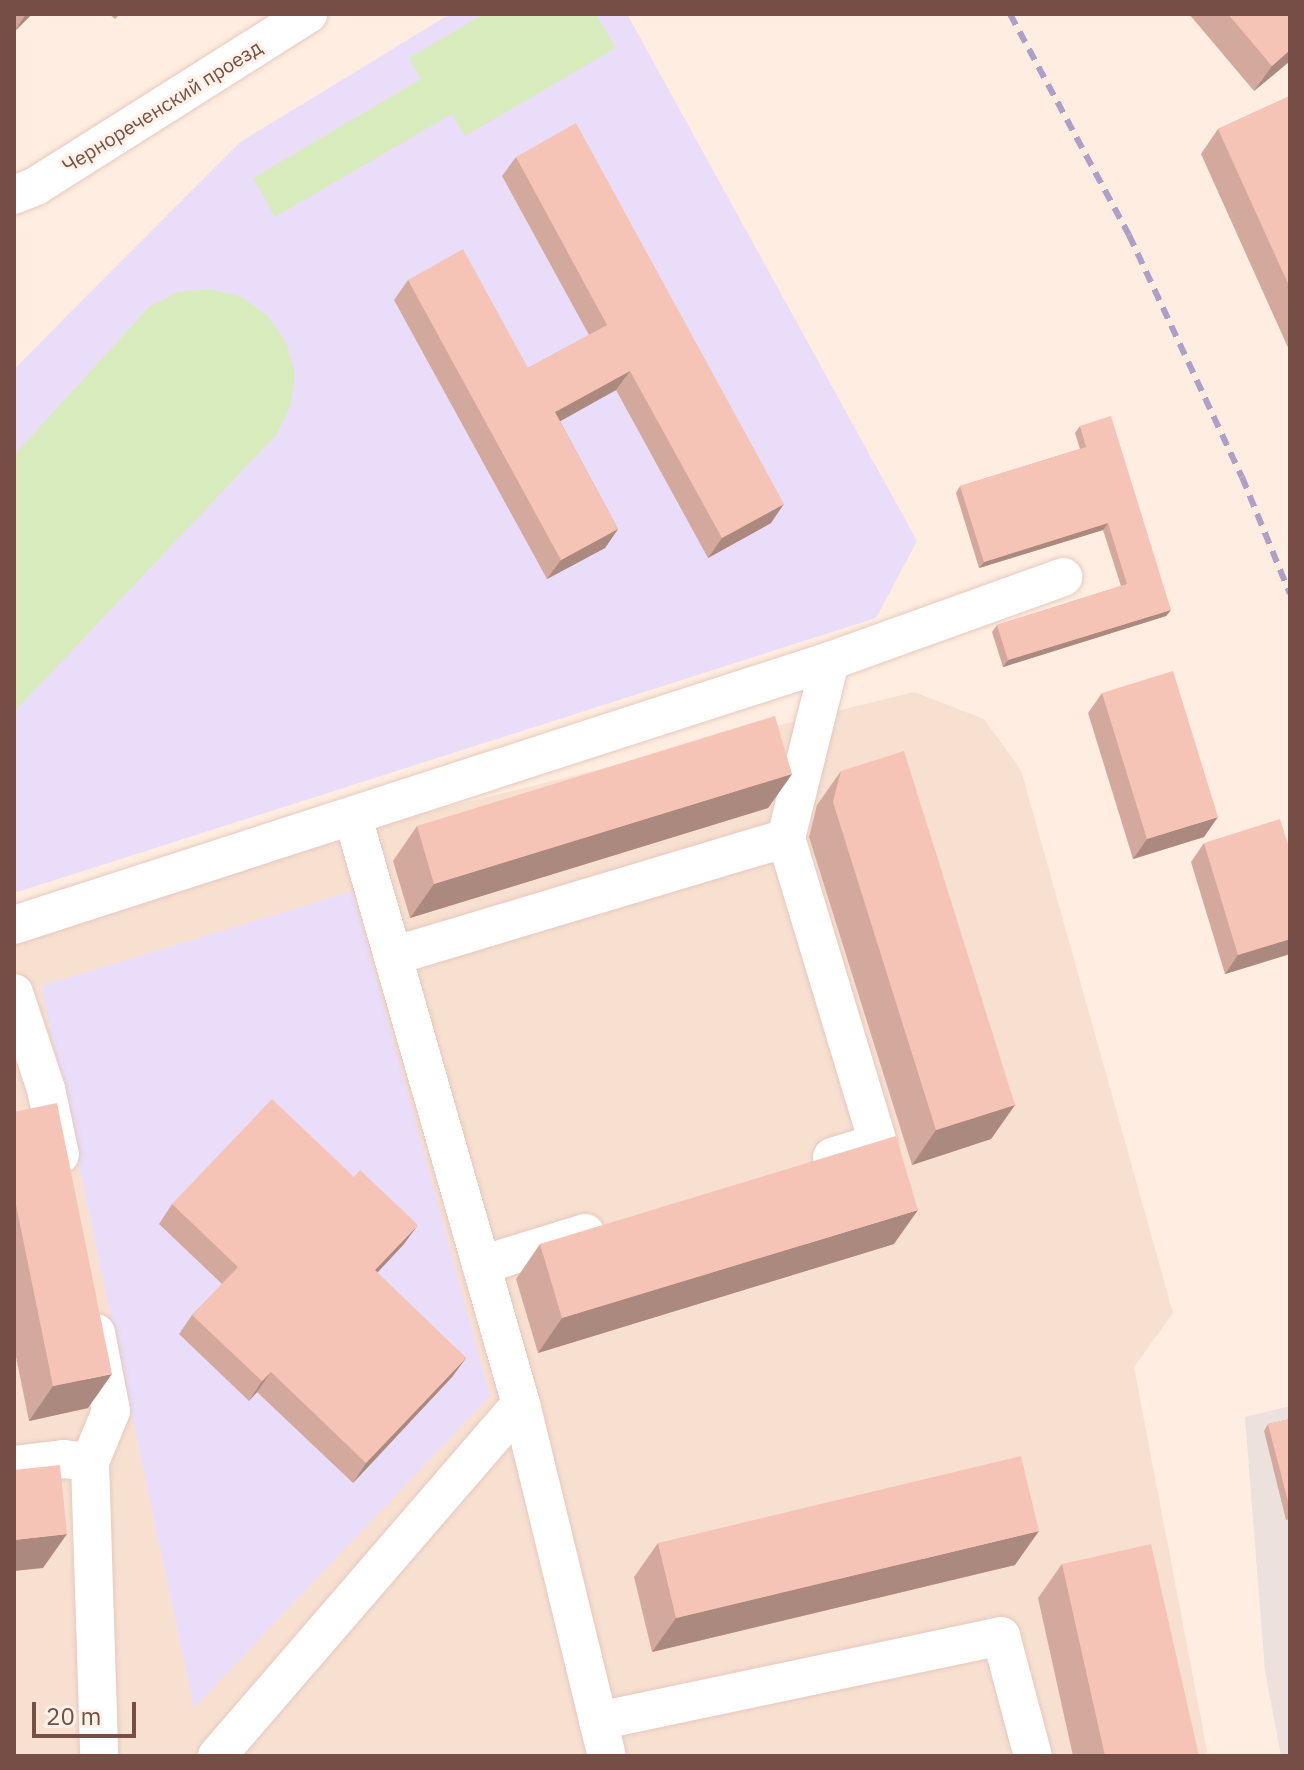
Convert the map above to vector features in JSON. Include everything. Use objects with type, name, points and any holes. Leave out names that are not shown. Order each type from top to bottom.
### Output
[{"type":"street","name":"Чернореченский проезд","points":[[14,195],[36,186],[308,14]]},
{"type":"street","points":[[14,925],[830,661],[1063,577]]},
{"type":"street","points":[[801,1167],[878,1143],[786,838],[830,661]]},
{"type":"street","points":[[353,817],[521,1404],[603,1739],[1001,1636],[1033,1756]]},
{"type":"street","points":[[393,956],[786,838]]},
{"type":"street","points":[[14,993],[30,1093],[68,1196]]},
{"type":"street","points":[[481,1265],[618,1223]]},
{"type":"street","points":[[90,1304],[111,1411],[90,1462],[99,1756]]},
{"type":"street","points":[[217,1756],[521,1404]]},
{"type":"street","points":[[14,1465],[64,1459],[90,1462]]},
{"type":"shaded area","points":[[450,14],[627,14],[917,541],[876,618],[14,893],[14,369],[239,143]]},
{"type":"shaded area","points":[[914,692],[984,719],[1021,770],[1173,1313],[1134,1367],[1208,1756],[14,1756],[14,940],[333,835]]},
{"type":"shaded area","points":[[353,891],[490,1396],[194,1708],[41,986]]},
{"type":"shaded area","points":[[1290,1406],[1290,1756],[1281,1756],[1265,1671],[1245,1417]]},
{"type":"green space","points":[[484,14],[596,14],[616,48],[465,136],[452,114],[275,217],[253,178],[421,79],[409,58]]},
{"type":"green space","points":[[210,289],[242,297],[268,316],[286,342],[295,373],[291,405],[277,434],[14,712],[14,455],[150,306],[178,292]]},
{"type":"building","points":[[1228,14],[1290,14],[1290,50],[1272,66]]},
{"type":"building","points":[[1290,96],[1290,288],[1218,129]]},
{"type":"building","points":[[576,123],[784,504],[722,538],[630,371],[555,412],[618,529],[561,560],[408,280],[463,249],[528,368],[607,325],[516,157]]},
{"type":"building","points":[[1111,416],[1171,610],[1008,660],[997,625],[1127,584],[1108,523],[984,562],[960,486],[1086,447],[1080,426]]},
{"type":"building","points":[[1173,671],[1218,817],[1147,839],[1102,693]]},
{"type":"building","points":[[775,716],[792,774],[434,884],[417,826]]},
{"type":"building","points":[[904,751],[1015,1105],[936,1130],[833,802],[841,771]]},
{"type":"building","points":[[1280,819],[1290,851],[1290,939],[1238,955],[1204,843]]},
{"type":"building","points":[[272,1099],[354,1177],[360,1170],[418,1225],[375,1270],[466,1358],[366,1463],[271,1372],[262,1381],[192,1315],[238,1267],[172,1204]]},
{"type":"building","points":[[57,1103],[112,1374],[53,1386],[14,1195],[14,1112]]},
{"type":"building","points":[[896,1136],[918,1210],[562,1318],[540,1244]]},
{"type":"building","points":[[1290,1419],[1290,1509],[1268,1424]]},
{"type":"building","points":[[1021,1456],[1039,1531],[676,1618],[658,1543]]},
{"type":"building","points":[[60,1465],[67,1534],[14,1540],[14,1470]]},
{"type":"building","points":[[1151,1544],[1199,1756],[1105,1756],[1062,1564]]},
{"type":"railway","points":[[1010,14],[1129,235],[1242,477],[1290,594]]}]
